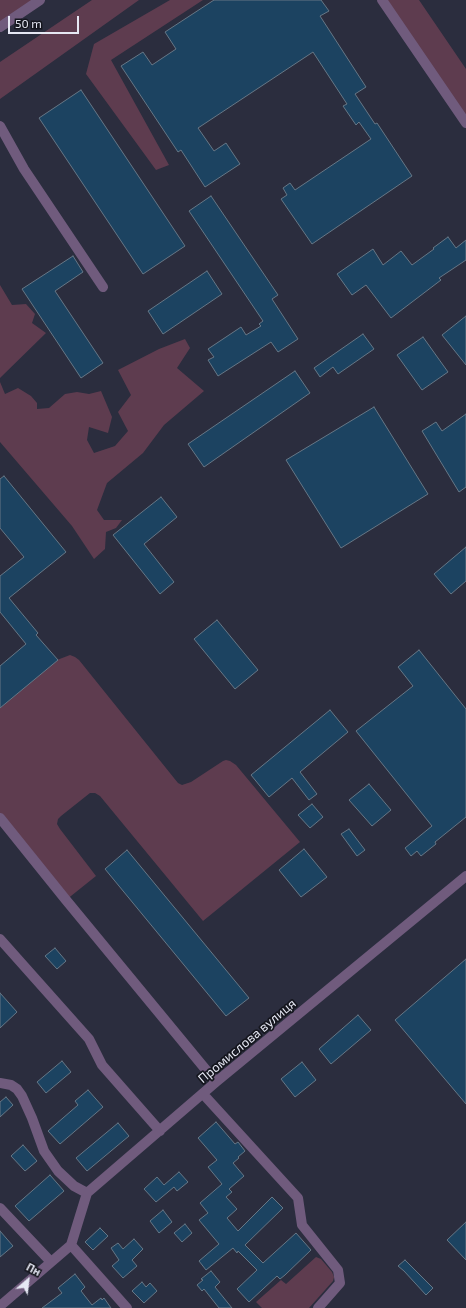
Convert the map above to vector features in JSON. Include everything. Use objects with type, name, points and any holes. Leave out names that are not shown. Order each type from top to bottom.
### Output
[{"type":"street","points":[[0,27],[40,0]]},
{"type":"street","points":[[382,0],[466,123]]},
{"type":"street","points":[[0,126],[24,169],[103,287]]},
{"type":"street","points":[[0,818],[216,1082]]},
{"type":"street","name":"Промислова вулиця","points":[[87,1194],[216,1082],[466,876]]},
{"type":"street","points":[[0,940],[89,1039],[102,1065],[160,1131]]},
{"type":"street","points":[[0,1083],[11,1085],[17,1089],[22,1096],[32,1118],[44,1151],[58,1171],[74,1186],[87,1194],[71,1245],[0,1306]]},
{"type":"street","points":[[203,1094],[298,1198],[302,1225],[338,1270],[340,1283],[318,1308]]},
{"type":"street","points":[[0,1208],[51,1262]]},
{"type":"street","points":[[71,1245],[127,1308]]},
{"type":"shaded area","points":[[0,0],[40,0],[0,27]]},
{"type":"shaded area","points":[[92,0],[139,0],[0,99],[0,62]]},
{"type":"shaded area","points":[[170,0],[203,0],[111,60],[169,165],[156,170],[86,74],[94,44]]},
{"type":"shaded area","points":[[382,0],[419,0],[466,69],[466,123]]},
{"type":"shaded area","points":[[0,285],[12,305],[26,304],[35,314],[32,323],[46,333],[0,378]]},
{"type":"shaded area","points":[[185,339],[190,348],[177,368],[204,391],[164,425],[143,453],[107,483],[97,510],[104,520],[122,520],[116,528],[106,532],[105,549],[94,559],[72,526],[0,442],[0,382],[5,394],[18,388],[31,396],[37,403],[37,409],[49,408],[65,394],[77,392],[89,394],[101,391],[112,417],[108,433],[89,427],[87,440],[94,453],[115,446],[128,431],[118,412],[131,395],[118,370],[159,349]]},
{"type":"shaded area","points":[[70,655],[79,660],[178,783],[182,785],[191,782],[223,761],[230,761],[236,765],[300,842],[203,921],[100,796],[95,793],[90,793],[58,819],[57,824],[60,829],[96,876],[66,900],[0,818],[0,708],[57,660]]},
{"type":"shaded area","points":[[316,1257],[321,1259],[332,1272],[334,1277],[333,1281],[309,1308],[262,1308],[256,1302],[281,1280],[286,1284]]},
{"type":"building","points":[[214,0],[321,0],[329,11],[320,16],[366,87],[355,94],[375,124],[377,123],[412,176],[312,244],[281,199],[287,195],[283,188],[290,183],[295,190],[371,139],[359,122],[356,125],[343,106],[347,104],[313,52],[198,128],[214,151],[226,143],[240,164],[205,187],[181,150],[178,152],[121,66],[143,52],[152,65],[176,49],[165,32]]},
{"type":"building","points":[[81,90],[185,246],[143,274],[39,118]]},
{"type":"building","points":[[211,196],[278,295],[272,299],[298,339],[278,352],[271,342],[218,376],[208,360],[214,357],[208,349],[241,327],[246,335],[261,326],[259,324],[263,321],[189,211]]},
{"type":"building","points":[[448,237],[456,248],[466,240],[466,260],[439,278],[441,280],[391,318],[366,285],[352,295],[337,274],[373,249],[383,265],[401,251],[412,265]]},
{"type":"building","points":[[73,256],[83,272],[55,291],[103,363],[81,378],[22,289]]},
{"type":"building","points":[[207,271],[222,294],[163,334],[148,311]]},
{"type":"building","points":[[466,316],[466,365],[442,335]]},
{"type":"building","points":[[363,334],[374,349],[338,374],[333,367],[320,377],[314,368]]},
{"type":"building","points":[[423,337],[448,372],[422,390],[397,355]]},
{"type":"building","points":[[295,371],[310,393],[204,467],[188,444]]},
{"type":"building","points":[[374,407],[428,494],[341,548],[286,460]]},
{"type":"building","points":[[466,414],[466,487],[459,492],[422,431],[436,422],[442,431]]},
{"type":"building","points":[[4,476],[66,552],[9,598],[38,633],[36,635],[58,660],[0,708],[0,666],[26,644],[0,612],[0,576],[24,557],[0,528],[0,479]]},
{"type":"building","points":[[161,497],[177,517],[144,544],[174,582],[160,594],[113,535]]},
{"type":"building","points":[[466,547],[466,581],[451,594],[434,574]]},
{"type":"building","points":[[217,620],[258,670],[235,689],[194,639]]},
{"type":"building","points":[[419,650],[466,709],[466,817],[435,842],[436,844],[421,856],[417,851],[411,856],[405,848],[432,826],[356,731],[413,686],[398,667]]},
{"type":"building","points":[[330,710],[348,732],[300,772],[317,794],[309,800],[292,778],[269,797],[251,775]]},
{"type":"building","points":[[369,784],[391,810],[372,826],[349,800]]},
{"type":"building","points":[[312,804],[323,817],[310,828],[298,815]]},
{"type":"building","points":[[349,829],[365,850],[357,856],[341,834]]},
{"type":"building","points":[[304,849],[327,877],[301,897],[279,870]]},
{"type":"building","points":[[127,850],[249,998],[226,1016],[105,869]]},
{"type":"building","points":[[55,948],[66,961],[57,969],[45,956]]},
{"type":"building","points":[[466,959],[466,1104],[395,1020]]},
{"type":"building","points":[[0,993],[17,1012],[0,1028]]},
{"type":"building","points":[[358,1015],[371,1030],[331,1064],[319,1049]]},
{"type":"building","points":[[62,1061],[71,1072],[46,1093],[37,1082]]},
{"type":"building","points":[[302,1062],[316,1080],[295,1097],[281,1079]]},
{"type":"building","points":[[88,1090],[103,1107],[60,1144],[48,1131],[78,1105],[75,1101]]},
{"type":"building","points":[[6,1097],[13,1105],[0,1117],[0,1102]]},
{"type":"building","points":[[216,1122],[235,1144],[238,1142],[245,1151],[233,1163],[244,1176],[229,1189],[232,1192],[226,1197],[237,1209],[227,1218],[238,1231],[272,1197],[283,1208],[245,1245],[263,1263],[296,1233],[311,1250],[285,1275],[280,1279],[277,1276],[249,1302],[237,1289],[257,1270],[238,1251],[237,1253],[233,1248],[206,1270],[199,1261],[219,1244],[199,1220],[208,1213],[200,1203],[222,1184],[208,1167],[217,1160],[198,1138]]},
{"type":"building","points":[[118,1123],[129,1136],[87,1171],[76,1158]]},
{"type":"building","points":[[23,1145],[37,1161],[25,1171],[11,1156]]},
{"type":"building","points":[[179,1172],[188,1182],[177,1191],[174,1187],[156,1202],[144,1189],[157,1177],[164,1185]]},
{"type":"building","points":[[50,1175],[64,1191],[29,1221],[15,1206]]},
{"type":"building","points":[[163,1210],[172,1222],[159,1233],[150,1221]]},
{"type":"building","points":[[466,1222],[466,1260],[447,1240]]},
{"type":"building","points":[[185,1224],[192,1233],[182,1242],[174,1233]]},
{"type":"building","points":[[100,1228],[108,1236],[93,1250],[85,1242]]},
{"type":"building","points":[[0,1231],[13,1246],[0,1257]]},
{"type":"building","points":[[134,1239],[143,1249],[132,1260],[137,1266],[123,1278],[112,1266],[119,1260],[111,1248],[118,1243],[123,1249]]},
{"type":"building","points":[[405,1260],[433,1288],[426,1295],[398,1266]]},
{"type":"building","points":[[211,1271],[220,1282],[215,1287],[232,1308],[219,1308],[204,1289],[202,1291],[197,1285],[203,1280],[201,1279]]},
{"type":"building","points":[[75,1274],[85,1287],[81,1291],[92,1305],[101,1298],[102,1300],[104,1298],[111,1308],[42,1308],[62,1293],[58,1288]]},
{"type":"building","points":[[142,1282],[146,1287],[150,1283],[157,1291],[144,1303],[132,1291]]}]
